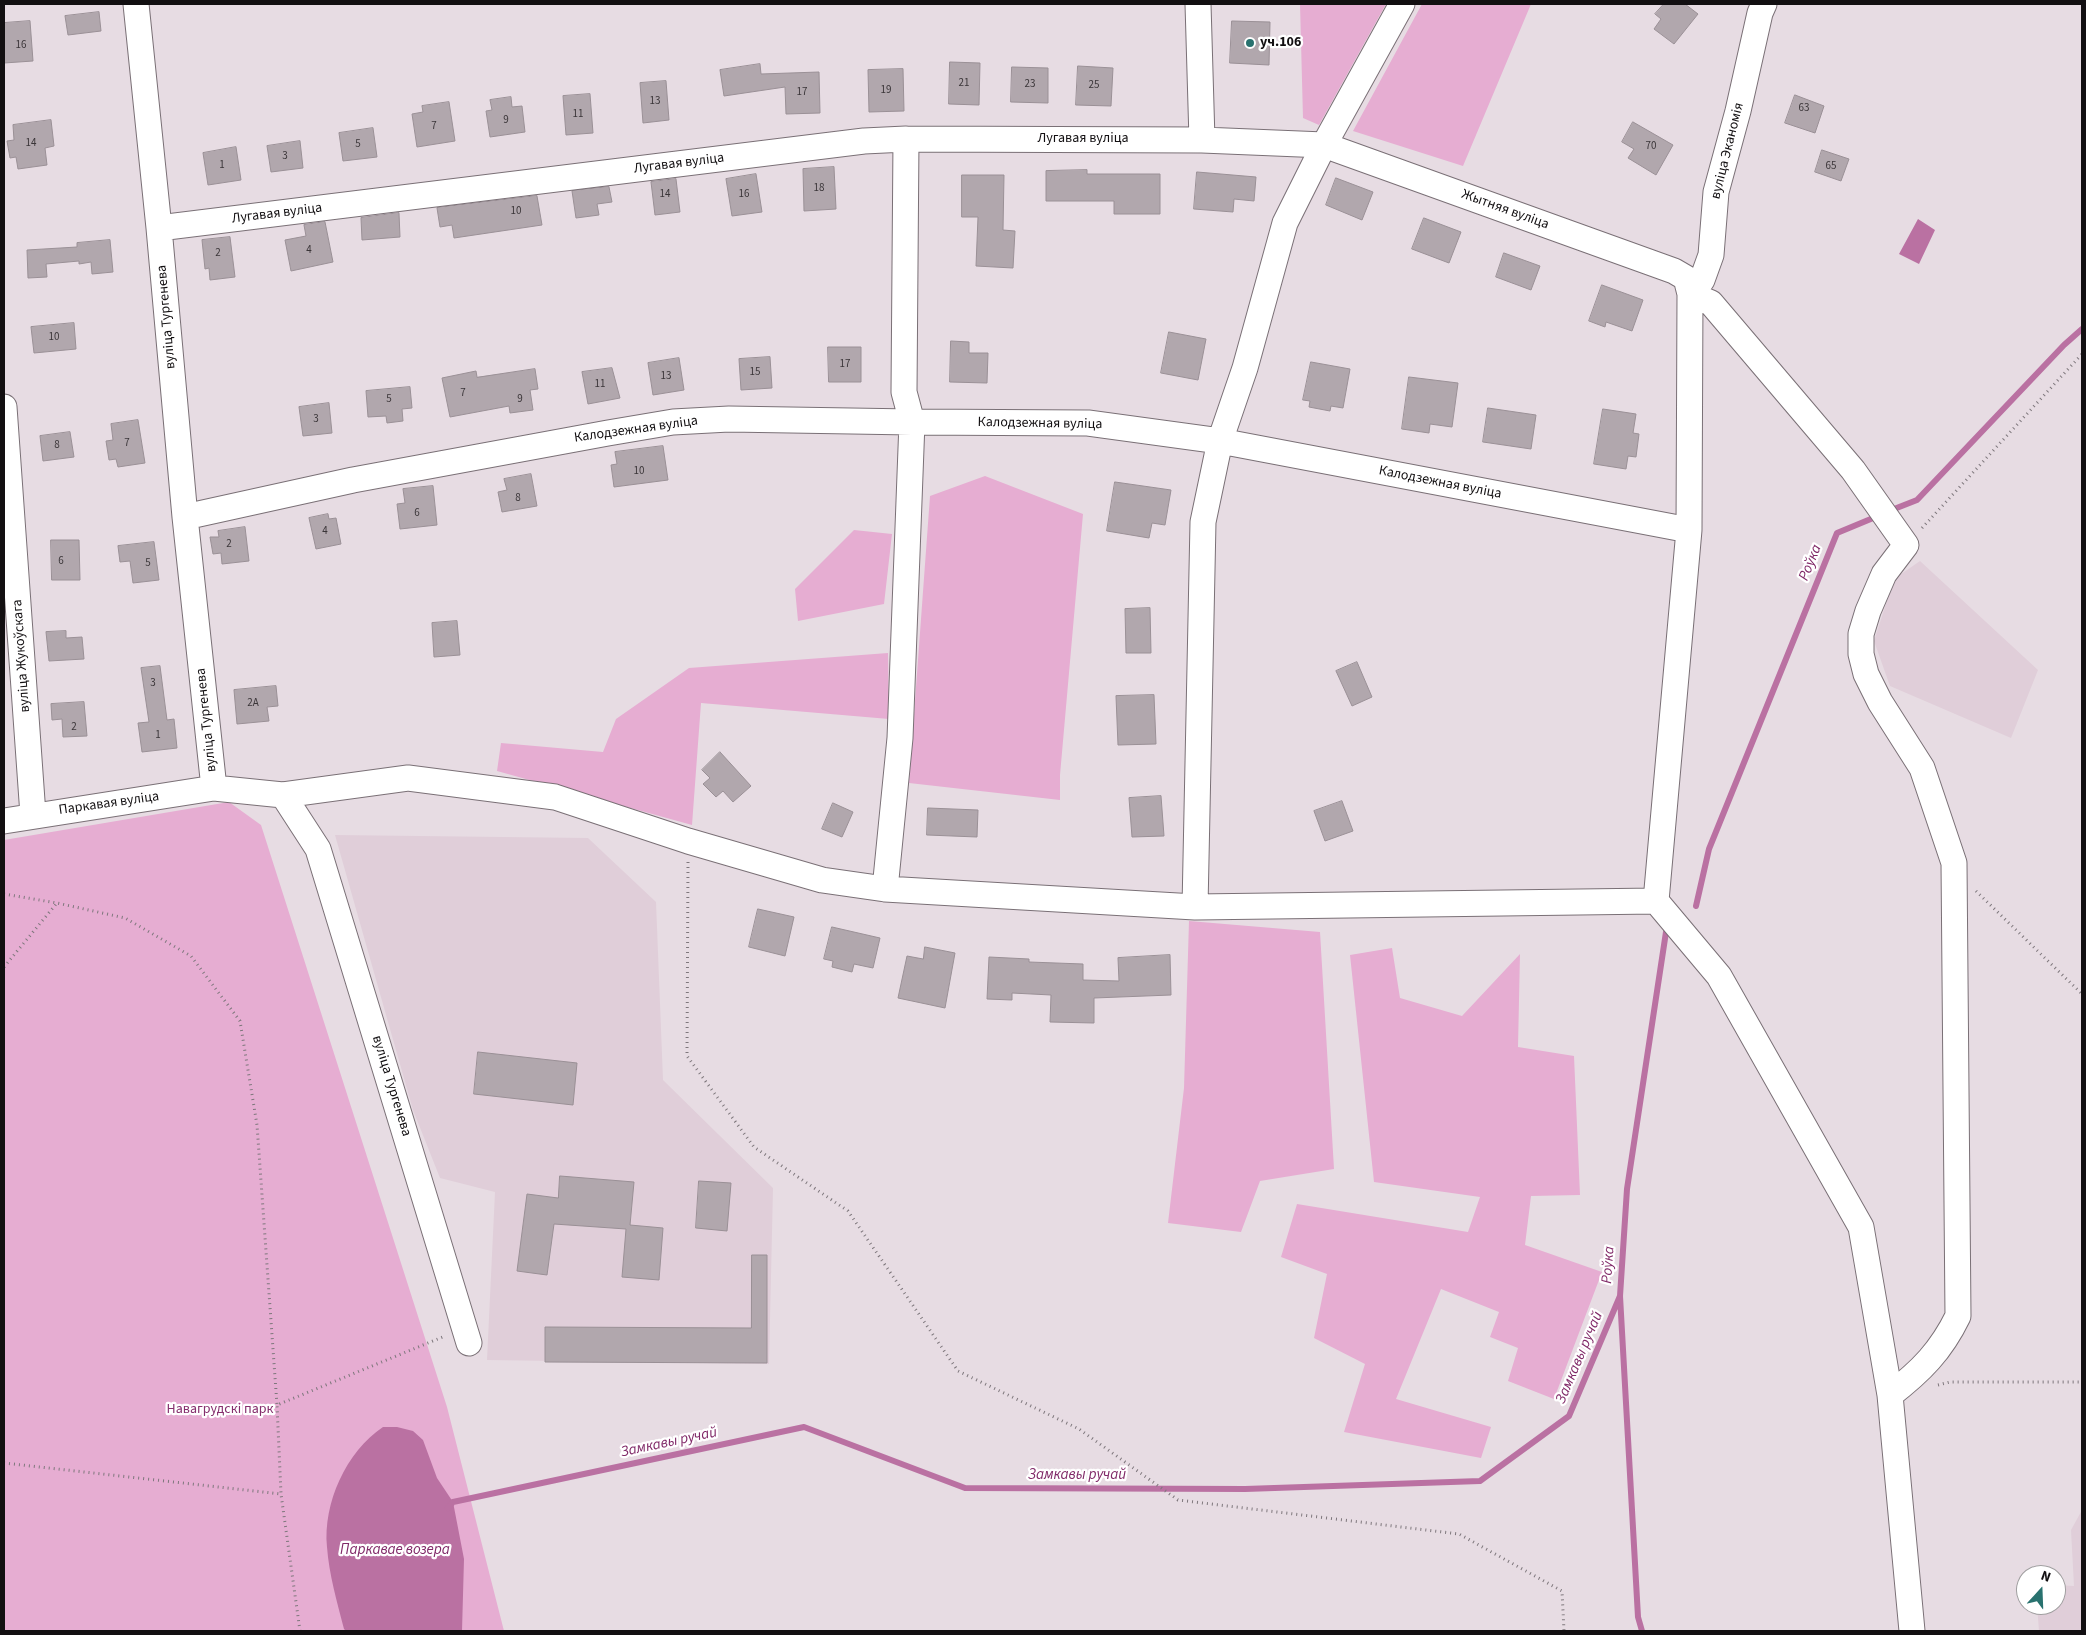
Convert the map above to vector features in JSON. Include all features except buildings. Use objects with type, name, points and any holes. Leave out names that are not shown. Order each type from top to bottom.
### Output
[{"type":"street","name":"вуліца Тургенева","points":[[136,4],[159,228],[185,517],[214,788],[283,795],[318,849],[467,1335]]},
{"type":"street","points":[[1198,4],[1202,140]]},
{"type":"street","points":[[1195,907],[1203,522],[1220,441],[1245,368],[1285,223],[1324,145],[1402,4]]},
{"type":"street","name":"вуліца Эканомія","points":[[1690,294],[1702,280],[1711,255],[1716,192],[1738,111],[1760,13],[1764,4]]},
{"type":"street","name":"Лугавая вуліца","points":[[159,228],[864,141],[906,138],[1202,140]]},
{"type":"street","points":[[885,890],[900,738],[912,422],[904,392],[906,138]]},
{"type":"street","name":"Жытняя вуліца","points":[[1202,140],[1324,145],[1674,271],[1686,278],[1690,294]]},
{"type":"street","points":[[1890,1395],[1929,1361],[1946,1340],[1958,1316],[1954,863],[1922,768],[1880,702],[1866,674],[1861,654],[1861,634],[1872,603],[1884,574],[1906,545],[1853,470],[1711,303],[1690,294],[1689,530],[1656,901],[1719,976],[1861,1226],[1890,1395],[1912,1631]]},
{"type":"street","name":"вуліца Жукоўскага","points":[[4,407],[33,815]]},
{"type":"street","name":"Калодзежная вуліца","points":[[185,517],[353,480],[673,422],[729,419],[1088,423],[1220,441],[1689,530]]},
{"type":"street","points":[[283,795],[408,778],[555,797],[688,841],[822,880],[885,890],[1195,907],[1656,901]]},
{"type":"street","name":"Паркавая вуліца","points":[[4,821],[214,788]]},
{"type":"path","points":[[1906,545],[2082,354]]},
{"type":"path","points":[[688,841],[687,1056],[754,1147],[848,1211],[958,1371],[1079,1429],[1178,1500],[1459,1534],[1562,1591],[1564,1631]]},
{"type":"path","points":[[1976,890],[2082,994]]},
{"type":"path","points":[[4,894],[125,918],[191,956],[240,1021],[257,1125],[277,1405],[281,1494],[300,1631]]},
{"type":"path","points":[[4,968],[57,903]]},
{"type":"path","points":[[277,1405],[467,1335]]},
{"type":"path","points":[[1933,1386],[1950,1382],[2082,1382]]},
{"type":"path","points":[[4,1463],[281,1494]]},
{"type":"shaded area","points":[[1920,561],[2038,670],[2011,738],[1890,686],[1874,641],[1894,579]]},
{"type":"shaded area","points":[[335,835],[588,838],[656,902],[663,1080],[773,1188],[769,1364],[487,1360],[495,1192],[440,1178],[413,1110]]},
{"type":"shaded area","points":[[2082,1510],[2082,1631],[2039,1631],[2038,1615],[2066,1615],[2066,1586],[2074,1586],[2071,1530]]},
{"type":"green space","points":[[1300,4],[1386,4],[1319,125],[1303,118]]},
{"type":"green space","points":[[1422,4],[1531,4],[1463,166],[1353,131]]},
{"type":"green space","points":[[985,476],[1083,514],[1060,775],[1060,800],[909,783],[930,496]]},
{"type":"green space","points":[[854,530],[892,534],[884,604],[798,621],[795,589]]},
{"type":"green space","points":[[888,653],[889,719],[701,703],[692,825],[497,771],[501,743],[603,752],[616,719],[689,668]]},
{"type":"green space","name":"Навагрудскі парк","points":[[229,802],[261,825],[447,1407],[504,1631],[4,1631],[4,840]]},
{"type":"green space","points":[[1189,921],[1320,932],[1334,1169],[1260,1181],[1241,1232],[1168,1223],[1184,1088]]},
{"type":"green space","points":[[1392,948],[1400,998],[1462,1016],[1520,954],[1518,1047],[1574,1056],[1580,1195],[1531,1196],[1525,1245],[1602,1272],[1554,1399],[1508,1381],[1518,1348],[1490,1337],[1499,1312],[1441,1289],[1396,1399],[1491,1427],[1481,1458],[1344,1432],[1365,1364],[1314,1338],[1327,1274],[1281,1257],[1297,1204],[1468,1232],[1480,1197],[1374,1182],[1350,955]]},
{"type":"water","points":[[1918,219],[1935,230],[1919,264],[1899,254]]},
{"type":"water","name":"Паркавае возера","points":[[383,1427],[397,1427],[413,1431],[423,1440],[437,1478],[453,1502],[464,1559],[462,1631],[346,1631],[344,1629],[328,1557],[327,1530],[329,1513],[333,1496],[348,1464],[358,1450]]},
{"type":"waterway","name":"Роўка","points":[[1889,511],[1917,500],[2064,345],[2082,329]]},
{"type":"waterway","name":"Роўка","points":[[1696,906],[1709,849],[1837,533],[1878,516]]},
{"type":"waterway","name":"Роўка","points":[[1642,1631],[1638,1617],[1620,1296],[1627,1189],[1666,932]]},
{"type":"waterway","name":"Замкавы ручай","points":[[448,1508],[453,1502],[804,1427],[965,1488],[1245,1489],[1480,1481],[1569,1416],[1620,1296]]},
{"type":"place","name":"уч.106","points":[[1250,43]]}]
